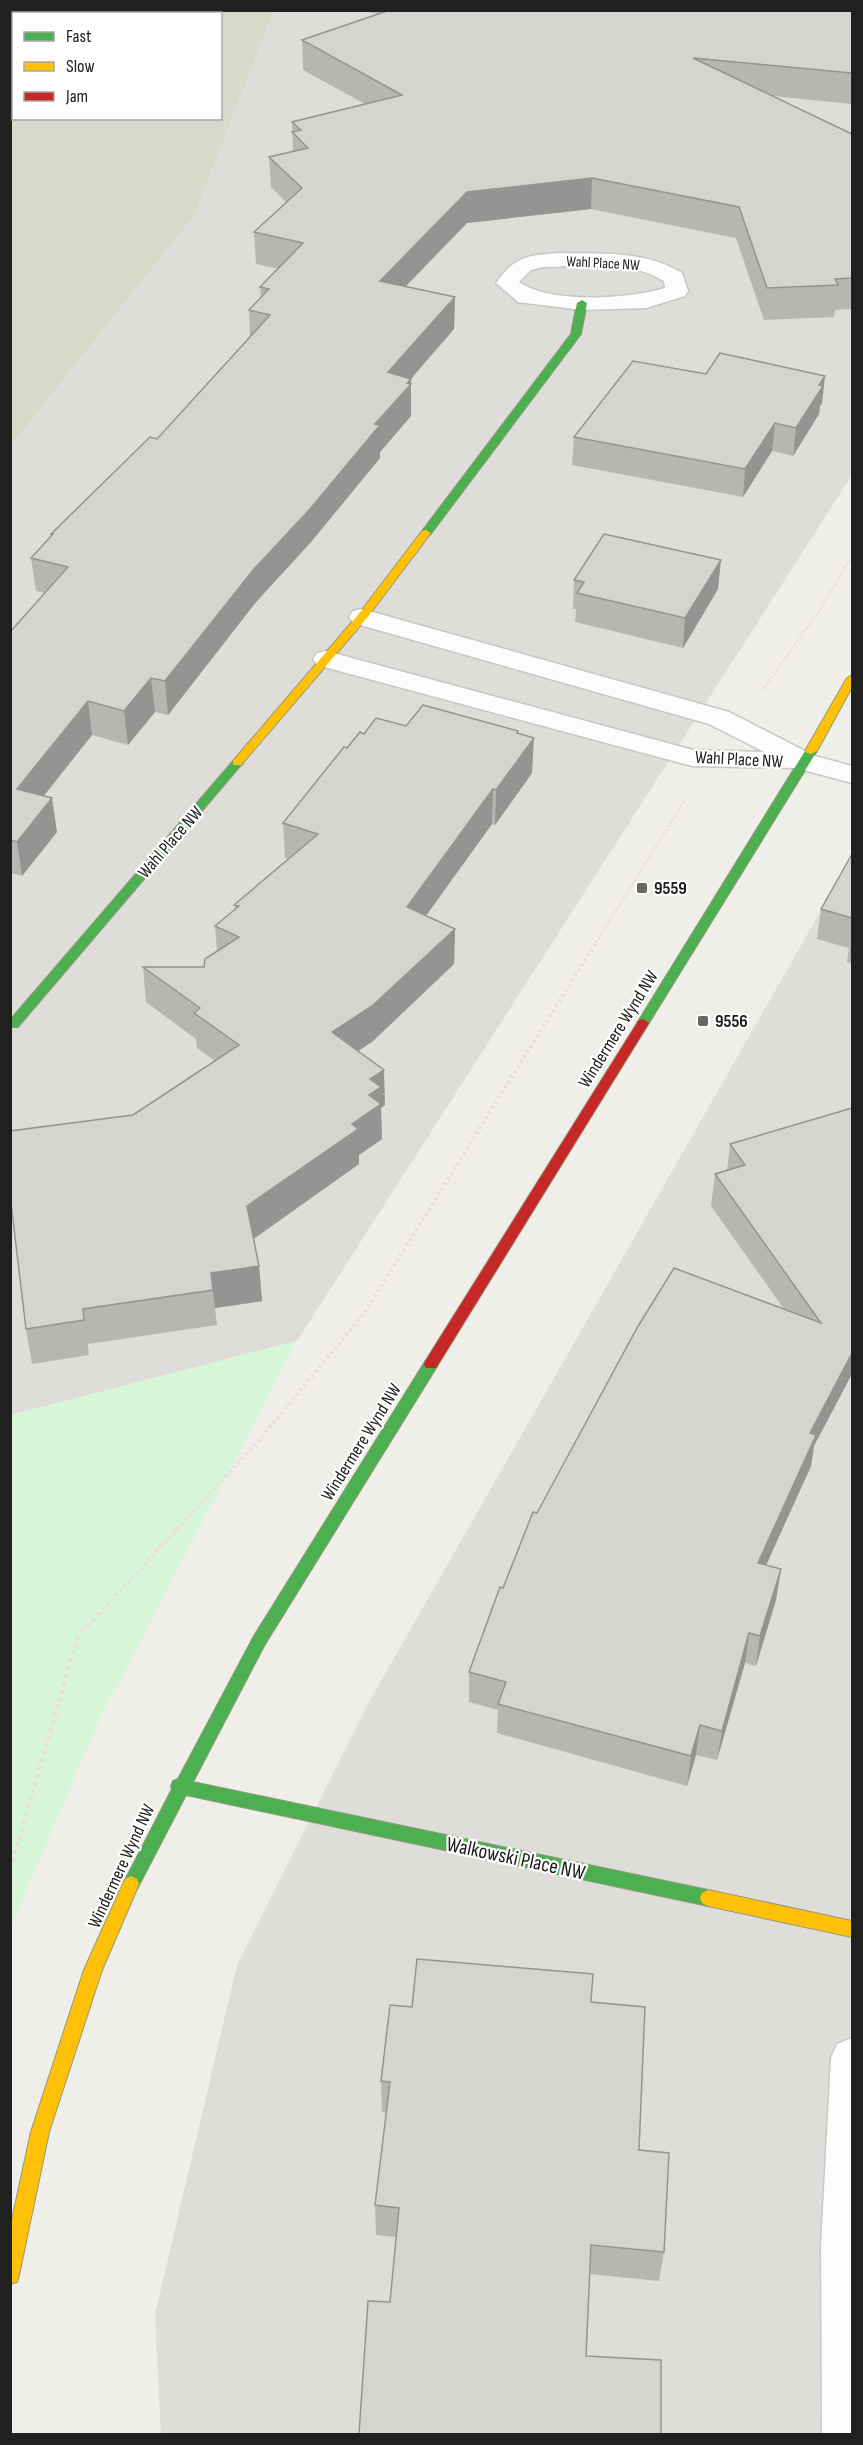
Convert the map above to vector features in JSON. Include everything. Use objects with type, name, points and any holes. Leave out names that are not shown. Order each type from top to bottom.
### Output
[{"type":"street","name":"Wahl Place NW","points":[[616,261],[640,263],[664,270],[674,278],[677,291],[646,301],[582,303],[526,297],[507,283],[515,270],[526,262],[616,261]]},
{"type":"street","name":"Wahl Place NW","points":[[14,1024],[362,617],[576,334],[582,303]]},
{"type":"street","name":"Wahl Place NW","points":[[362,617],[719,718],[805,762]]},
{"type":"street","name":"Wahl Place NW","points":[[326,659],[692,758],[805,762]]},
{"type":"street","name":"Windermere Wynd NW","points":[[10,2275],[40,2132],[93,1970],[140,1863],[179,1786],[259,1641],[805,762],[852,678]]},
{"type":"street","points":[[805,762],[852,775]]},
{"type":"street","name":"Walkowski Place NW","points":[[179,1786],[852,1929]]},
{"type":"street","points":[[845,2434],[842,2310],[846,2127],[852,2058]]},
{"type":"path","points":[[736,728],[822,607],[852,555]]},
{"type":"path","points":[[10,1870],[78,1636],[262,1437],[365,1312],[680,808],[714,758]]},
{"type":"shaded area","points":[[11,10],[274,11],[194,216],[11,446]]},
{"type":"shaded area","points":[[274,11],[852,11],[852,475],[297,1341],[11,1415],[11,446],[194,216]]},
{"type":"shaded area","points":[[852,856],[852,2434],[161,2434],[155,2314],[237,1965],[369,1702]]},
{"type":"green space","points":[[297,1341],[99,1721],[11,1927],[11,1415]]},
{"type":"building","points":[[390,10],[852,10],[852,73],[693,58],[852,134],[852,278],[835,279],[838,285],[767,288],[739,207],[592,178],[467,192],[380,281],[455,297],[388,372],[411,379],[407,383],[411,384],[375,424],[380,425],[310,509],[254,569],[165,681],[151,678],[124,711],[88,701],[17,789],[52,798],[17,842],[10,840],[10,632],[68,567],[31,558],[53,534],[51,534],[150,437],[157,439],[270,315],[249,310],[269,289],[260,287],[303,243],[254,232],[302,188],[269,157],[308,148],[292,132],[301,130],[292,122],[402,95],[302,40]]},
{"type":"building","points":[[720,353],[825,376],[819,385],[823,386],[796,428],[775,423],[745,469],[574,437],[633,361],[706,374]]},
{"type":"building","points":[[604,534],[721,560],[685,618],[577,593],[584,582],[574,580]]},
{"type":"building","points":[[423,705],[518,731],[517,733],[534,738],[496,790],[493,789],[407,907],[455,929],[372,1006],[332,1032],[384,1070],[370,1079],[381,1087],[369,1095],[381,1104],[352,1124],[358,1129],[247,1206],[259,1266],[211,1273],[213,1290],[83,1309],[84,1320],[26,1329],[10,1195],[10,1131],[133,1115],[239,1045],[194,1013],[200,1008],[143,967],[204,967],[205,959],[239,937],[215,926],[239,906],[234,905],[318,834],[283,823],[344,747],[347,748],[360,732],[364,734],[376,718],[406,726]]},
{"type":"building","points":[[852,854],[852,918],[821,909]]},
{"type":"building","points":[[852,1108],[852,1353],[810,1433],[816,1435],[758,1563],[781,1569],[760,1636],[749,1633],[722,1731],[700,1725],[691,1756],[498,1704],[506,1682],[469,1672],[500,1587],[503,1588],[533,1512],[537,1513],[637,1328],[674,1268],[821,1323],[715,1174],[745,1165],[730,1144]]},
{"type":"building","points":[[417,1959],[593,1974],[591,2002],[645,2007],[639,2150],[669,2153],[664,2252],[591,2245],[586,2356],[661,2360],[661,2434],[359,2434],[368,2301],[390,2302],[399,2208],[375,2205],[390,2082],[381,2081],[390,2005],[412,2007]]},
{"type":"traffic: fast","points":[[426,533],[576,334],[582,303]]},
{"type":"traffic: fast","points":[[643,1023],[811,751]]},
{"type":"traffic: fast","points":[[14,1024],[237,763]]},
{"type":"traffic: fast","points":[[131,1884],[259,1641],[431,1364]]},
{"type":"traffic: fast","points":[[179,1786],[708,1898]]},
{"type":"traffic: slow","points":[[237,763],[362,617],[426,533]]},
{"type":"traffic: slow","points":[[811,751],[852,678]]},
{"type":"traffic: slow","points":[[10,2275],[40,2132],[93,1970],[131,1884]]},
{"type":"traffic: slow","points":[[708,1898],[852,1929]]},
{"type":"traffic: jam","points":[[431,1364],[643,1023]]},
{"type":"place","name":"9559","points":[[642,888]]},
{"type":"place","name":"9556","points":[[703,1021]]}]
